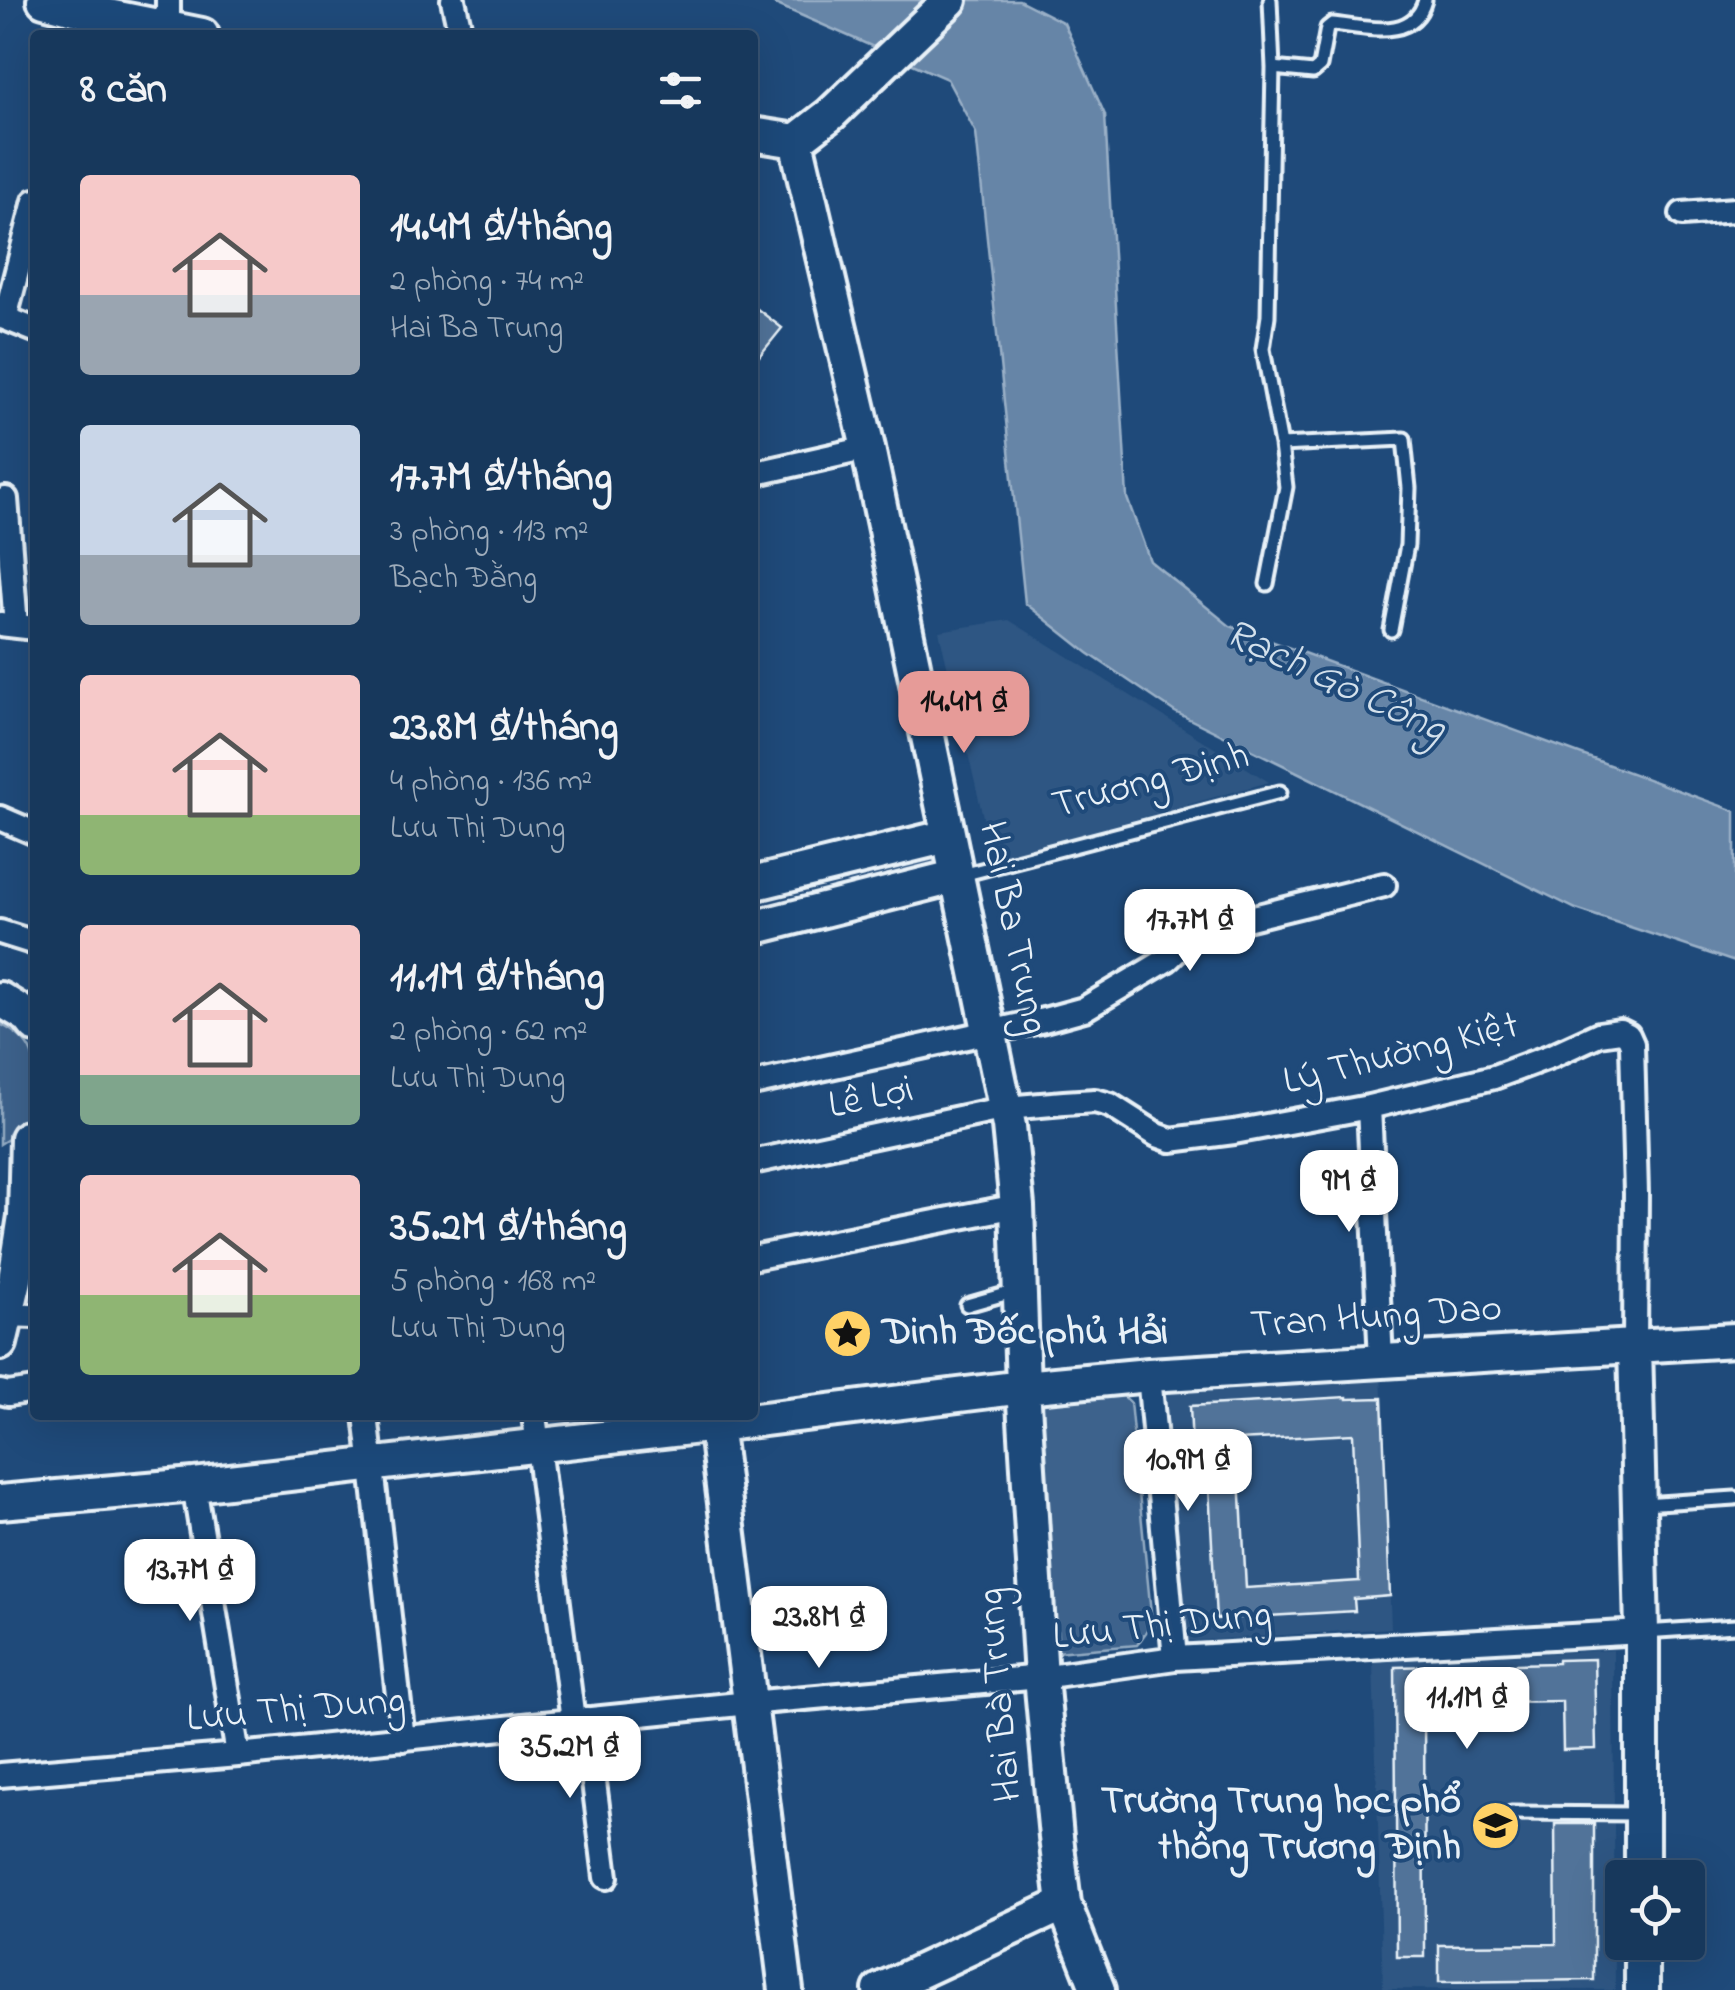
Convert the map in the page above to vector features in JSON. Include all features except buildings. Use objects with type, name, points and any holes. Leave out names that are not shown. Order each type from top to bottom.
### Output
[{"type":"street","points":[[44,0],[87,15],[168,14],[194,30]]},
{"type":"street","points":[[453,0],[460,30]]},
{"type":"street","points":[[758,135],[796,141],[831,114],[950,0]]},
{"type":"street","name":"Hai Ba Trung","points":[[796,141],[868,448],[1006,1108],[1017,1206],[1022,1386]]},
{"type":"street","points":[[1682,214],[1735,210]]},
{"type":"street","points":[[30,220],[3,317],[30,328]]},
{"type":"street","points":[[758,473],[868,448]]},
{"type":"street","points":[[6,499],[17,626]]},
{"type":"street","points":[[0,818],[30,830]]},
{"type":"street","points":[[758,883],[948,836]]},
{"type":"street","name":"Trương Định","points":[[758,926],[958,876]]},
{"type":"street","points":[[758,1083],[1084,1009],[1168,959],[1192,936],[1205,930],[1384,884]]},
{"type":"street","points":[[0,932],[30,941]]},
{"type":"street","points":[[0,999],[30,1019]]},
{"type":"street","name":"Lý Thường Kiệt","points":[[1006,1108],[1095,1102],[1110,1105],[1157,1136],[1171,1140],[1369,1106],[1494,1077],[1600,1034],[1620,1031],[1628,1035],[1632,1044],[1635,1345]]},
{"type":"street","points":[[1369,1106],[1381,1361]]},
{"type":"street","name":"Lê Lợi","points":[[758,1161],[1006,1108]]},
{"type":"street","points":[[14,1325],[8,1279],[30,1215],[21,1139]]},
{"type":"street","points":[[758,1257],[1017,1206]]},
{"type":"street","name":"Tran Hung Dao","points":[[758,1415],[1150,1375],[1735,1340]]},
{"type":"street","points":[[1635,1345],[1642,1632],[1642,1860]]},
{"type":"street","points":[[1150,1375],[1175,1658]]},
{"type":"street","name":"Hai Bà Trưng","points":[[1022,1386],[1040,1677],[1064,1904],[1098,1990]]},
{"type":"street","points":[[0,1392],[30,1391]]},
{"type":"street","points":[[367,1420],[403,1739]]},
{"type":"street","points":[[715,1420],[786,1990]]},
{"type":"street","name":"Tran Hung Dao","points":[[0,1502],[372,1464],[535,1429],[715,1420]]},
{"type":"street","points":[[535,1429],[606,1877]]},
{"type":"street","points":[[194,1485],[238,1755]]},
{"type":"street","name":"Lưu Thị Dung","points":[[0,1775],[1040,1677],[1175,1658],[1642,1632]]},
{"type":"street","points":[[880,1990],[1064,1904]]},
{"type":"street","points":[[1642,1960],[1642,1990]]},
{"type":"lane","points":[[1267,584],[1286,487],[1263,349],[1268,316],[1270,0]]},
{"type":"lane","points":[[1272,68],[1313,72],[1320,66],[1324,34],[1332,24],[1395,29],[1417,18],[1424,0]]},
{"type":"lane","points":[[1281,445],[1404,439],[1409,488],[1407,544],[1391,630]]},
{"type":"lane","name":"Trương Định","points":[[958,876],[1280,792]]},
{"type":"lane","points":[[967,1305],[1020,1290]]},
{"type":"lane","points":[[1639,1504],[1735,1498]]},
{"type":"lane","name":"Lưu Thị Dung","points":[[1642,1632],[1735,1626]]},
{"type":"lane","points":[[1511,1814],[1642,1814]]},
{"type":"shaded area","points":[[1009,620],[1269,782],[993,859],[939,631]]},
{"type":"shaded area","points":[[0,1024],[30,1049],[30,1118],[0,1144]]},
{"type":"shaded area","points":[[1381,1372],[1391,1628],[1177,1642],[1150,1388]]},
{"type":"shaded area","points":[[1115,1388],[1130,1402],[1152,1624],[1137,1645],[1056,1652],[1037,1632],[1038,1393]]},
{"type":"shaded area","name":"Trường Trung học phổ thông Trương Định","points":[[1613,1650],[1614,1860],[1605,1860],[1605,1960],[1615,1960],[1615,1990],[1383,1989],[1373,1662]]},
{"type":"water","name":"Rạch Gò Công","points":[[766,0],[1019,0],[1064,23],[1105,115],[1127,498],[1150,561],[1230,626],[1735,811],[1735,962],[1576,909],[1175,712],[1088,653],[1025,603],[976,133],[947,79]]},
{"type":"place","name":"Dinh Đốc phủ Hải","points":[[847,1333]]},
{"type":"place","name":"Trường Trung học phổ thông Trương Định","points":[[1496,1825]]}]
